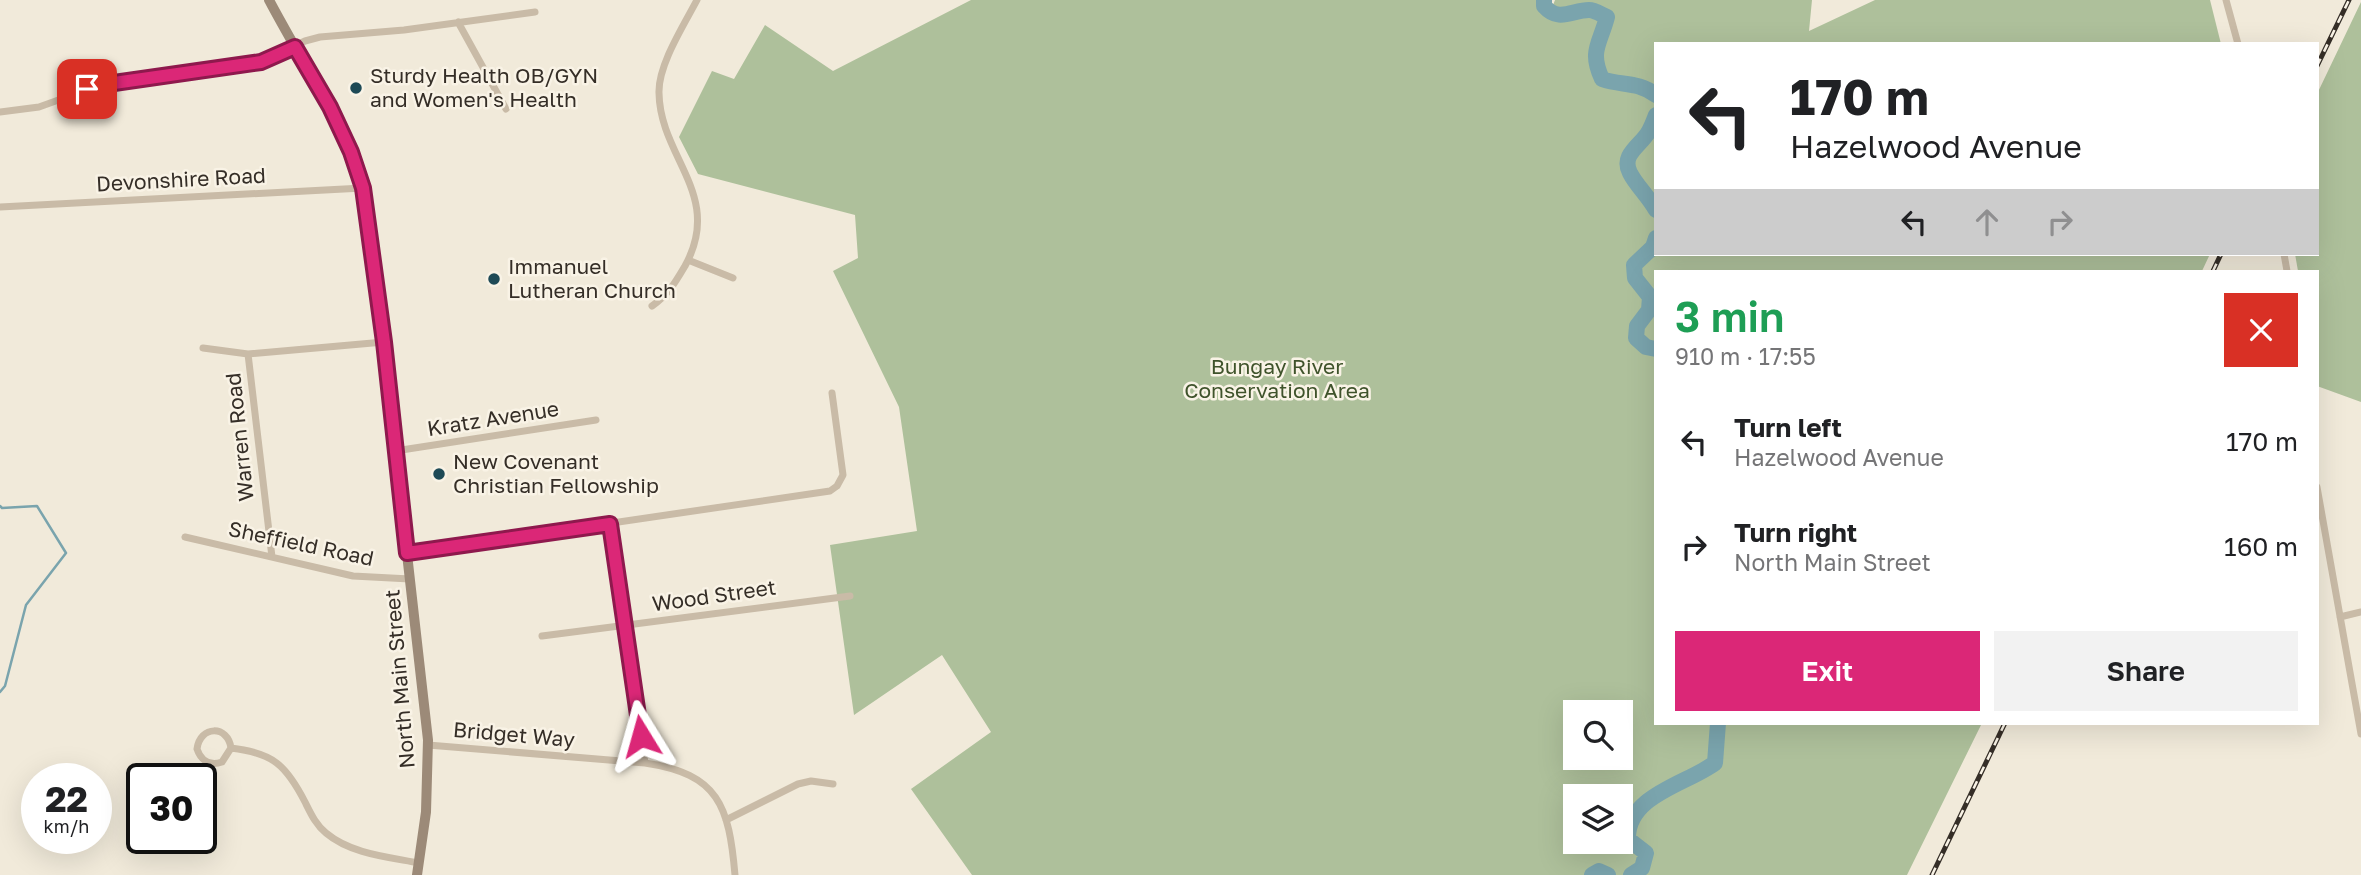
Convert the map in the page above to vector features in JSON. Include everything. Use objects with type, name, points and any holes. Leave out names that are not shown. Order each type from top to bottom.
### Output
[{"type":"main road","name":"North Main Street","points":[[270,0],[330,107],[351,152],[363,188],[384,342],[428,746],[426,812],[416,875]]},
{"type":"street","points":[[652,306],[667,295],[688,260],[696,237],[697,209],[691,182],[661,113],[659,91],[665,67],[696,0]]},
{"type":"street","points":[[2226,0],[2237,42]]},
{"type":"street","points":[[0,112],[39,107],[100,85],[261,62],[320,37],[404,30],[535,12]]},
{"type":"street","points":[[458,22],[506,109]]},
{"type":"street","name":"Devonshire Road","points":[[0,207],[363,188]]},
{"type":"street","points":[[688,260],[733,278]]},
{"type":"street","points":[[203,348],[248,354],[384,342]]},
{"type":"street","name":"Warren Road","points":[[248,354],[272,558]]},
{"type":"street","points":[[407,553],[825,492],[841,481],[843,468],[832,393]]},
{"type":"street","name":"Kratz Avenue","points":[[395,451],[596,420]]},
{"type":"street","points":[[2319,498],[2361,732]]},
{"type":"street","points":[[610,524],[645,764]]},
{"type":"street","name":"Sheffield Road","points":[[185,537],[353,576],[410,579]]},
{"type":"street","name":"Wood Street","points":[[542,636],[850,596]]},
{"type":"street","points":[[2340,617],[2361,612]]},
{"type":"street","points":[[208,731],[220,731],[228,738],[231,748],[222,762],[211,764],[199,754],[198,743],[208,731]]},
{"type":"street","name":"Bridget Way","points":[[428,746],[645,764],[688,773],[713,793],[726,820],[731,837],[735,875]]},
{"type":"street","points":[[231,748],[257,753],[282,765],[320,828],[339,842],[361,851],[419,863]]},
{"type":"street","points":[[726,820],[799,784],[811,781],[833,784]]},
{"type":"green space","name":"Bungay River Conservation Area","points":[[971,0],[1544,0],[1544,6],[1550,13],[1555,0],[1812,0],[1809,31],[1875,0],[2210,0],[2220,42],[1654,42],[1654,256],[2209,256],[2202,270],[1654,270],[1654,725],[1981,725],[1907,875],[972,875],[911,789],[991,732],[942,655],[854,715],[830,545],[917,531],[899,407],[833,271],[858,258],[855,215],[698,174],[679,137],[712,71],[734,79],[765,25],[833,71]]},
{"type":"green space","points":[[2361,2],[2361,402],[2319,387],[2319,270],[2298,270],[2295,256],[2319,256],[2319,90]]},
{"type":"waterway","points":[[1544,0],[1544,6],[1555,14],[1589,10],[1607,17],[1596,54],[1602,79],[1636,86],[1654,94]]},
{"type":"waterway","points":[[1654,120],[1628,160],[1633,177],[1654,207]]},
{"type":"waterway","points":[[1654,244],[1634,265],[1635,278],[1650,297],[1649,310],[1637,326],[1636,338],[1646,347],[1654,349]]},
{"type":"waterway","points":[[0,506],[37,506],[66,553],[26,605],[5,686],[0,692]]},
{"type":"waterway","points":[[1631,875],[1642,868],[1646,853],[1628,839],[1630,824],[1648,801],[1715,763],[1718,725]]},
{"type":"waterway","points":[[1592,875],[1599,871],[1608,875]]},
{"type":"railway","points":[[2319,62],[2349,0]]},
{"type":"railway","points":[[2213,270],[2220,256]]},
{"type":"railway","points":[[1932,875],[2004,725]]},
{"type":"place","name":"Sturdy Health OB/GYN and Women's Health","points":[[356,88]]},
{"type":"place","name":"Immanuel Lutheran Church","points":[[494,279]]},
{"type":"place","name":"New Covenant Christian Fellowship","points":[[439,474]]},
{"type":"route","points":[[87,89],[261,62],[295,47],[330,107],[351,152],[363,188],[369,217],[407,553],[610,524],[641,736]]}]
